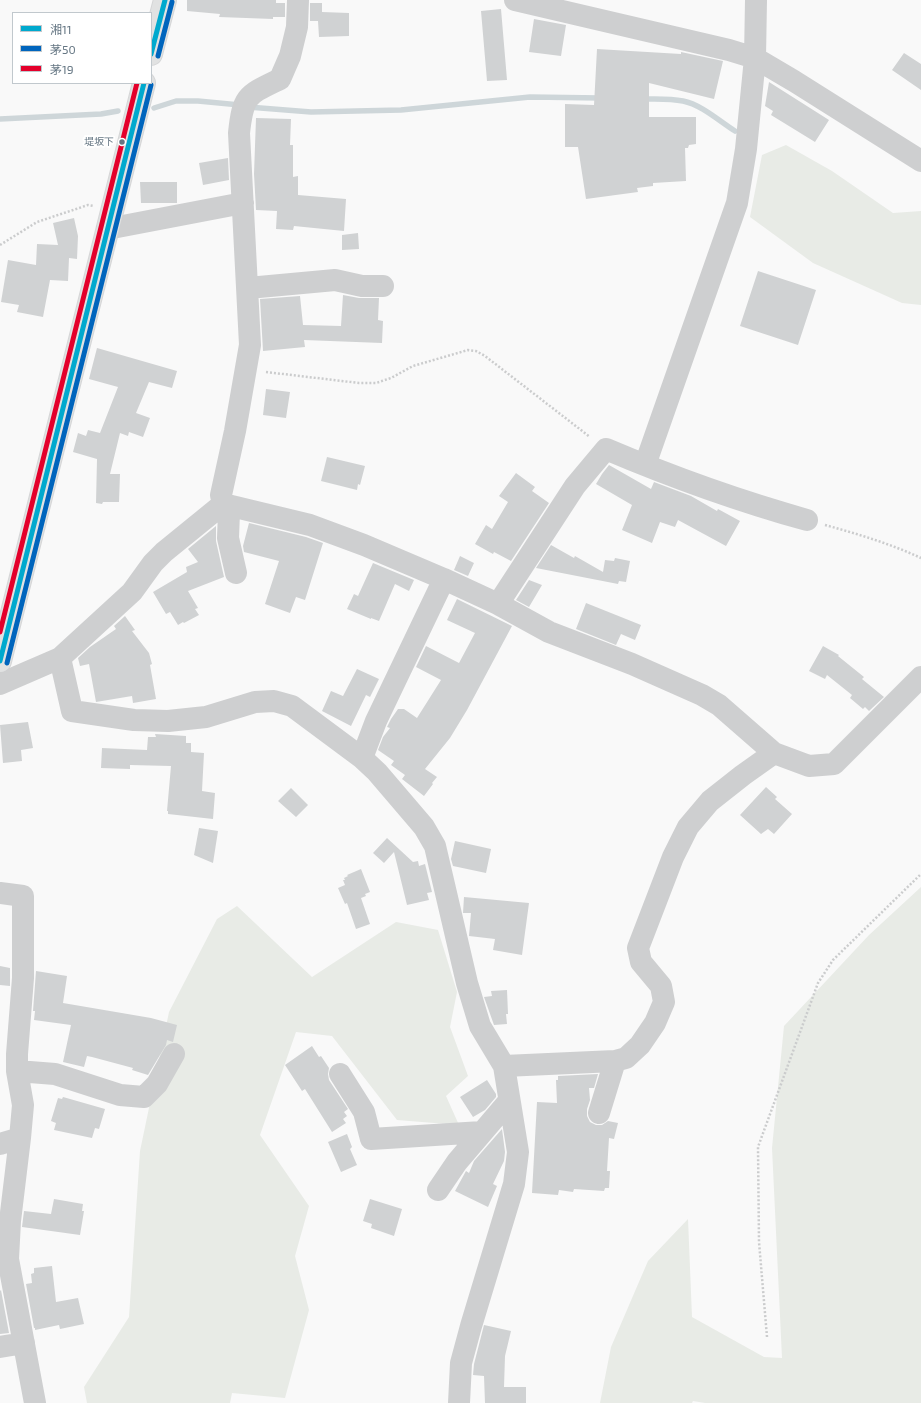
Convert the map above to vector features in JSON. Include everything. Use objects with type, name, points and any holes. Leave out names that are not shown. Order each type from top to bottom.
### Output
[{"type":"main road","points":[[152,50],[165,0]]},
{"type":"main road","points":[[0,661],[144,84]]},
{"type":"street","points":[[236,573],[228,538],[229,512],[223,504],[221,496],[250,345],[239,133],[243,108],[249,96],[280,79],[290,56],[297,27],[298,0]]},
{"type":"street","points":[[515,0],[729,50],[755,58],[921,161]]},
{"type":"street","points":[[645,465],[738,203],[746,149],[755,58],[756,0]]},
{"type":"street","points":[[109,219],[243,203]]},
{"type":"street","points":[[248,288],[335,280],[362,286],[383,286]]},
{"type":"street","points":[[498,604],[575,486],[606,449],[762,508],[807,520]]},
{"type":"street","points":[[223,504],[310,526],[364,545],[444,578],[498,604],[549,632],[632,664],[702,695],[719,705],[774,753],[809,766],[834,764],[921,677]]},
{"type":"street","points":[[0,684],[60,658],[132,592],[153,563],[164,552],[223,504]]},
{"type":"street","points":[[362,758],[376,721],[444,578]]},
{"type":"street","points":[[60,658],[72,711],[134,720],[168,721],[206,717],[255,702],[274,701],[292,706],[362,758],[377,772],[419,822],[435,846],[467,983],[480,1026],[504,1066],[518,1152],[514,1184],[471,1326],[462,1363],[459,1403]]},
{"type":"street","points":[[504,1066],[614,1061],[626,1058],[640,1045],[655,1023],[664,1002],[661,986],[641,962],[638,948],[673,857],[688,827],[710,801],[743,774],[774,753]]},
{"type":"street","points":[[0,893],[23,896],[22,978],[16,1054],[17,1071],[23,1105],[10,1141],[10,1221],[8,1259],[35,1403]]},
{"type":"street","points":[[17,1071],[55,1074],[120,1095],[144,1097],[157,1084],[174,1054]]},
{"type":"street","points":[[599,1113],[614,1061]]},
{"type":"street","points":[[340,1074],[364,1112],[371,1139],[482,1132]]},
{"type":"street","points":[[438,1190],[457,1162],[509,1101]]},
{"type":"street","points":[[0,1347],[24,1343]]},
{"type":"path","points":[[0,245],[37,222],[88,205],[109,219]]},
{"type":"path","points":[[246,370],[359,383],[376,383],[391,378],[413,366],[468,350],[485,356],[606,449]]},
{"type":"path","points":[[807,520],[852,532],[906,551],[921,558]]},
{"type":"path","points":[[767,1336],[759,1242],[758,1147],[818,983],[833,960],[921,874]]},
{"type":"shaded area","points":[[786,145],[832,171],[893,213],[921,211],[921,305],[902,303],[813,263],[750,217],[762,155]]},
{"type":"shaded area","points":[[921,887],[921,1403],[705,1403],[693,1401],[692,1403],[600,1403],[611,1347],[648,1261],[688,1219],[692,1317],[764,1357],[782,1358],[772,1148],[784,1026],[869,935]]},
{"type":"shaded area","points":[[237,906],[312,977],[396,922],[438,930],[457,992],[450,1027],[468,1076],[446,1096],[459,1125],[397,1120],[332,1036],[296,1032],[260,1135],[309,1206],[295,1256],[309,1310],[285,1398],[232,1393],[230,1403],[87,1403],[84,1387],[129,1317],[140,1151],[169,1012],[217,919]]},
{"type":"building","points":[[187,0],[276,0],[276,3],[285,3],[285,17],[273,17],[273,19],[219,17],[220,14],[187,11]]},
{"type":"building","points":[[310,3],[322,3],[322,12],[349,13],[349,36],[319,37],[318,21],[310,21]]},
{"type":"building","points":[[501,9],[507,80],[487,81],[481,11]]},
{"type":"building","points":[[534,19],[566,25],[561,56],[529,52]]},
{"type":"building","points":[[597,49],[681,54],[681,52],[723,61],[714,99],[649,83],[649,117],[696,117],[696,144],[689,145],[688,148],[685,148],[686,181],[653,183],[653,186],[637,188],[638,192],[586,199],[578,147],[565,147],[565,104],[594,105]]},
{"type":"building","points":[[904,53],[921,64],[921,90],[892,70]]},
{"type":"building","points":[[769,82],[829,120],[815,142],[771,115],[773,111],[765,106]]},
{"type":"building","points":[[256,118],[291,119],[290,145],[293,145],[293,177],[298,176],[298,195],[346,199],[344,231],[294,226],[293,230],[276,229],[277,211],[256,210],[254,174]]},
{"type":"building","points":[[228,158],[229,180],[203,185],[199,163]]},
{"type":"building","points":[[140,182],[177,182],[177,203],[141,203]]},
{"type":"building","points":[[74,218],[78,236],[77,259],[69,258],[68,281],[50,280],[43,317],[17,312],[19,305],[1,302],[8,260],[36,265],[37,244],[58,245],[53,223]]},
{"type":"building","points":[[358,233],[359,249],[342,250],[342,235]]},
{"type":"building","points":[[758,271],[816,290],[798,345],[740,326]]},
{"type":"building","points":[[343,295],[359,298],[379,298],[378,320],[383,321],[382,343],[304,340],[305,347],[263,351],[260,299],[300,296],[303,325],[341,326]]},
{"type":"building","points":[[97,348],[177,371],[172,388],[149,382],[136,413],[150,418],[143,437],[129,432],[128,436],[120,433],[110,474],[120,474],[119,502],[103,502],[102,504],[96,503],[97,459],[73,452],[78,433],[86,436],[88,430],[100,433],[118,387],[89,379]]},
{"type":"building","points":[[266,389],[290,392],[286,418],[263,415]]},
{"type":"building","points":[[327,457],[365,466],[360,485],[358,484],[357,490],[321,481]]},
{"type":"building","points":[[609,465],[651,489],[654,482],[691,496],[717,511],[718,509],[740,521],[726,546],[678,520],[675,527],[660,522],[652,543],[622,530],[632,505],[596,484]]},
{"type":"building","points":[[516,473],[535,487],[532,491],[549,503],[511,561],[494,552],[493,554],[475,544],[486,525],[492,529],[508,502],[499,496]]},
{"type":"building","points":[[249,523],[306,537],[323,543],[305,600],[296,597],[290,613],[265,604],[279,561],[244,552],[243,546]]},
{"type":"building","points":[[216,526],[216,541],[224,577],[188,591],[198,608],[195,609],[199,615],[178,625],[170,612],[166,614],[153,592],[187,572],[186,567],[198,562],[188,549]]},
{"type":"building","points":[[551,545],[574,558],[575,556],[603,572],[605,560],[614,561],[615,558],[630,561],[626,582],[619,581],[618,584],[536,568]]},
{"type":"building","points":[[460,556],[474,563],[468,576],[454,570]]},
{"type":"building","points":[[373,563],[414,580],[409,591],[395,584],[379,621],[347,609],[354,594],[358,596]]},
{"type":"building","points":[[529,580],[542,585],[529,607],[516,600]]},
{"type":"building","points":[[457,599],[512,626],[467,710],[450,738],[425,769],[437,777],[424,796],[402,779],[405,775],[391,765],[394,761],[378,750],[383,737],[390,728],[387,727],[398,709],[404,709],[417,718],[441,680],[416,667],[426,646],[459,663],[475,633],[447,620]]},
{"type":"building","points":[[586,603],[641,625],[635,640],[621,634],[616,645],[576,629]]},
{"type":"building","points":[[125,616],[135,630],[132,631],[149,653],[152,664],[150,665],[156,699],[133,703],[132,696],[96,702],[89,664],[80,666],[78,658],[90,647],[116,629],[114,626]]},
{"type":"building","points":[[823,646],[839,655],[838,656],[864,677],[862,679],[884,697],[869,711],[865,707],[863,709],[850,698],[852,695],[827,675],[825,679],[809,671]]},
{"type":"building","points":[[357,669],[379,679],[370,697],[366,695],[351,726],[322,711],[331,691],[343,696]]},
{"type":"building","points":[[28,722],[33,748],[21,750],[22,761],[3,763],[0,725]]},
{"type":"building","points":[[155,734],[186,736],[186,743],[191,743],[191,752],[204,753],[202,791],[215,793],[213,819],[168,814],[171,766],[130,765],[130,769],[101,768],[102,748],[147,750],[148,737],[156,737]]},
{"type":"building","points":[[766,787],[777,797],[775,799],[792,814],[774,834],[768,829],[761,834],[740,815]]},
{"type":"building","points":[[291,788],[308,805],[296,817],[278,801]]},
{"type":"building","points":[[199,828],[218,831],[213,863],[194,855]]},
{"type":"building","points":[[387,838],[413,862],[418,861],[419,866],[425,864],[432,892],[427,893],[429,900],[407,905],[394,852],[384,863],[373,853]]},
{"type":"building","points":[[455,841],[491,849],[486,873],[453,866],[451,859]]},
{"type":"building","points":[[361,869],[370,892],[361,898],[370,924],[356,929],[347,903],[345,904],[338,888],[345,885],[343,880],[345,880],[344,878],[348,876],[347,875]]},
{"type":"building","points":[[464,897],[529,903],[522,955],[493,950],[495,939],[469,936],[471,913],[463,913]]},
{"type":"building","points":[[0,966],[10,968],[10,986],[0,985]]},
{"type":"building","points":[[36,971],[67,976],[63,1003],[151,1018],[177,1025],[173,1042],[167,1040],[166,1045],[148,1075],[132,1070],[133,1068],[87,1056],[84,1067],[63,1062],[71,1025],[34,1020],[35,1011],[33,1011]]},
{"type":"building","points":[[507,990],[507,1024],[494,1025],[484,997],[492,996],[491,991]]},
{"type":"building","points":[[312,1046],[329,1068],[329,1080],[348,1109],[344,1112],[347,1116],[343,1119],[346,1123],[332,1132],[305,1089],[302,1091],[285,1065]]},
{"type":"building","points":[[598,1074],[594,1088],[589,1088],[590,1100],[587,1109],[587,1116],[590,1122],[596,1125],[602,1125],[608,1121],[618,1123],[614,1139],[609,1138],[607,1171],[610,1171],[609,1188],[605,1188],[604,1191],[574,1189],[573,1192],[559,1190],[558,1195],[532,1193],[537,1102],[557,1103],[556,1080],[558,1080],[558,1076]]},
{"type":"building","points":[[487,1080],[496,1094],[496,1097],[485,1110],[473,1117],[460,1097]]},
{"type":"building","points":[[63,1097],[105,1109],[99,1129],[95,1128],[92,1138],[54,1130],[56,1123],[51,1121],[58,1098],[62,1099]]},
{"type":"building","points":[[502,1129],[505,1152],[504,1161],[493,1184],[497,1186],[488,1207],[455,1191],[466,1171],[469,1173],[474,1161]]},
{"type":"building","points":[[347,1134],[352,1147],[350,1149],[357,1165],[341,1172],[328,1142]]},
{"type":"building","points":[[54,1199],[83,1204],[82,1211],[84,1211],[80,1235],[22,1227],[24,1211],[51,1214]]},
{"type":"building","points":[[370,1199],[402,1209],[394,1236],[371,1228],[372,1224],[363,1221]]},
{"type":"building","points":[[52,1266],[56,1302],[78,1298],[84,1324],[60,1329],[59,1325],[35,1330],[26,1284],[32,1283],[31,1274],[34,1273],[34,1268]]},
{"type":"building","points":[[1,1290],[9,1333],[0,1334],[0,1291]]},
{"type":"building","points":[[484,1325],[511,1331],[505,1356],[504,1387],[526,1387],[526,1403],[485,1403],[484,1376],[473,1375],[474,1364]]},
{"type":"waterway","points":[[248,107],[311,112],[401,110],[530,97],[601,98]]},
{"type":"waterway","points":[[641,99],[672,99],[690,103],[704,110],[735,131]]},
{"type":"waterway","points":[[154,108],[176,101],[198,101],[240,105]]},
{"type":"waterway","points":[[0,119],[101,114],[118,111]]},
{"type":"transit line","name":"湘11","points":[[152,50],[165,0]]},
{"type":"transit line","name":"茅50","points":[[158,56],[172,2]]},
{"type":"transit line","name":"茅19","points":[[0,632],[137,84]]},
{"type":"transit line","name":"湘11","points":[[0,661],[144,84]]},
{"type":"transit line","name":"茅50","points":[[7,663],[151,85]]},
{"type":"place","name":"堤坂下","points":[[122,142]]}]
